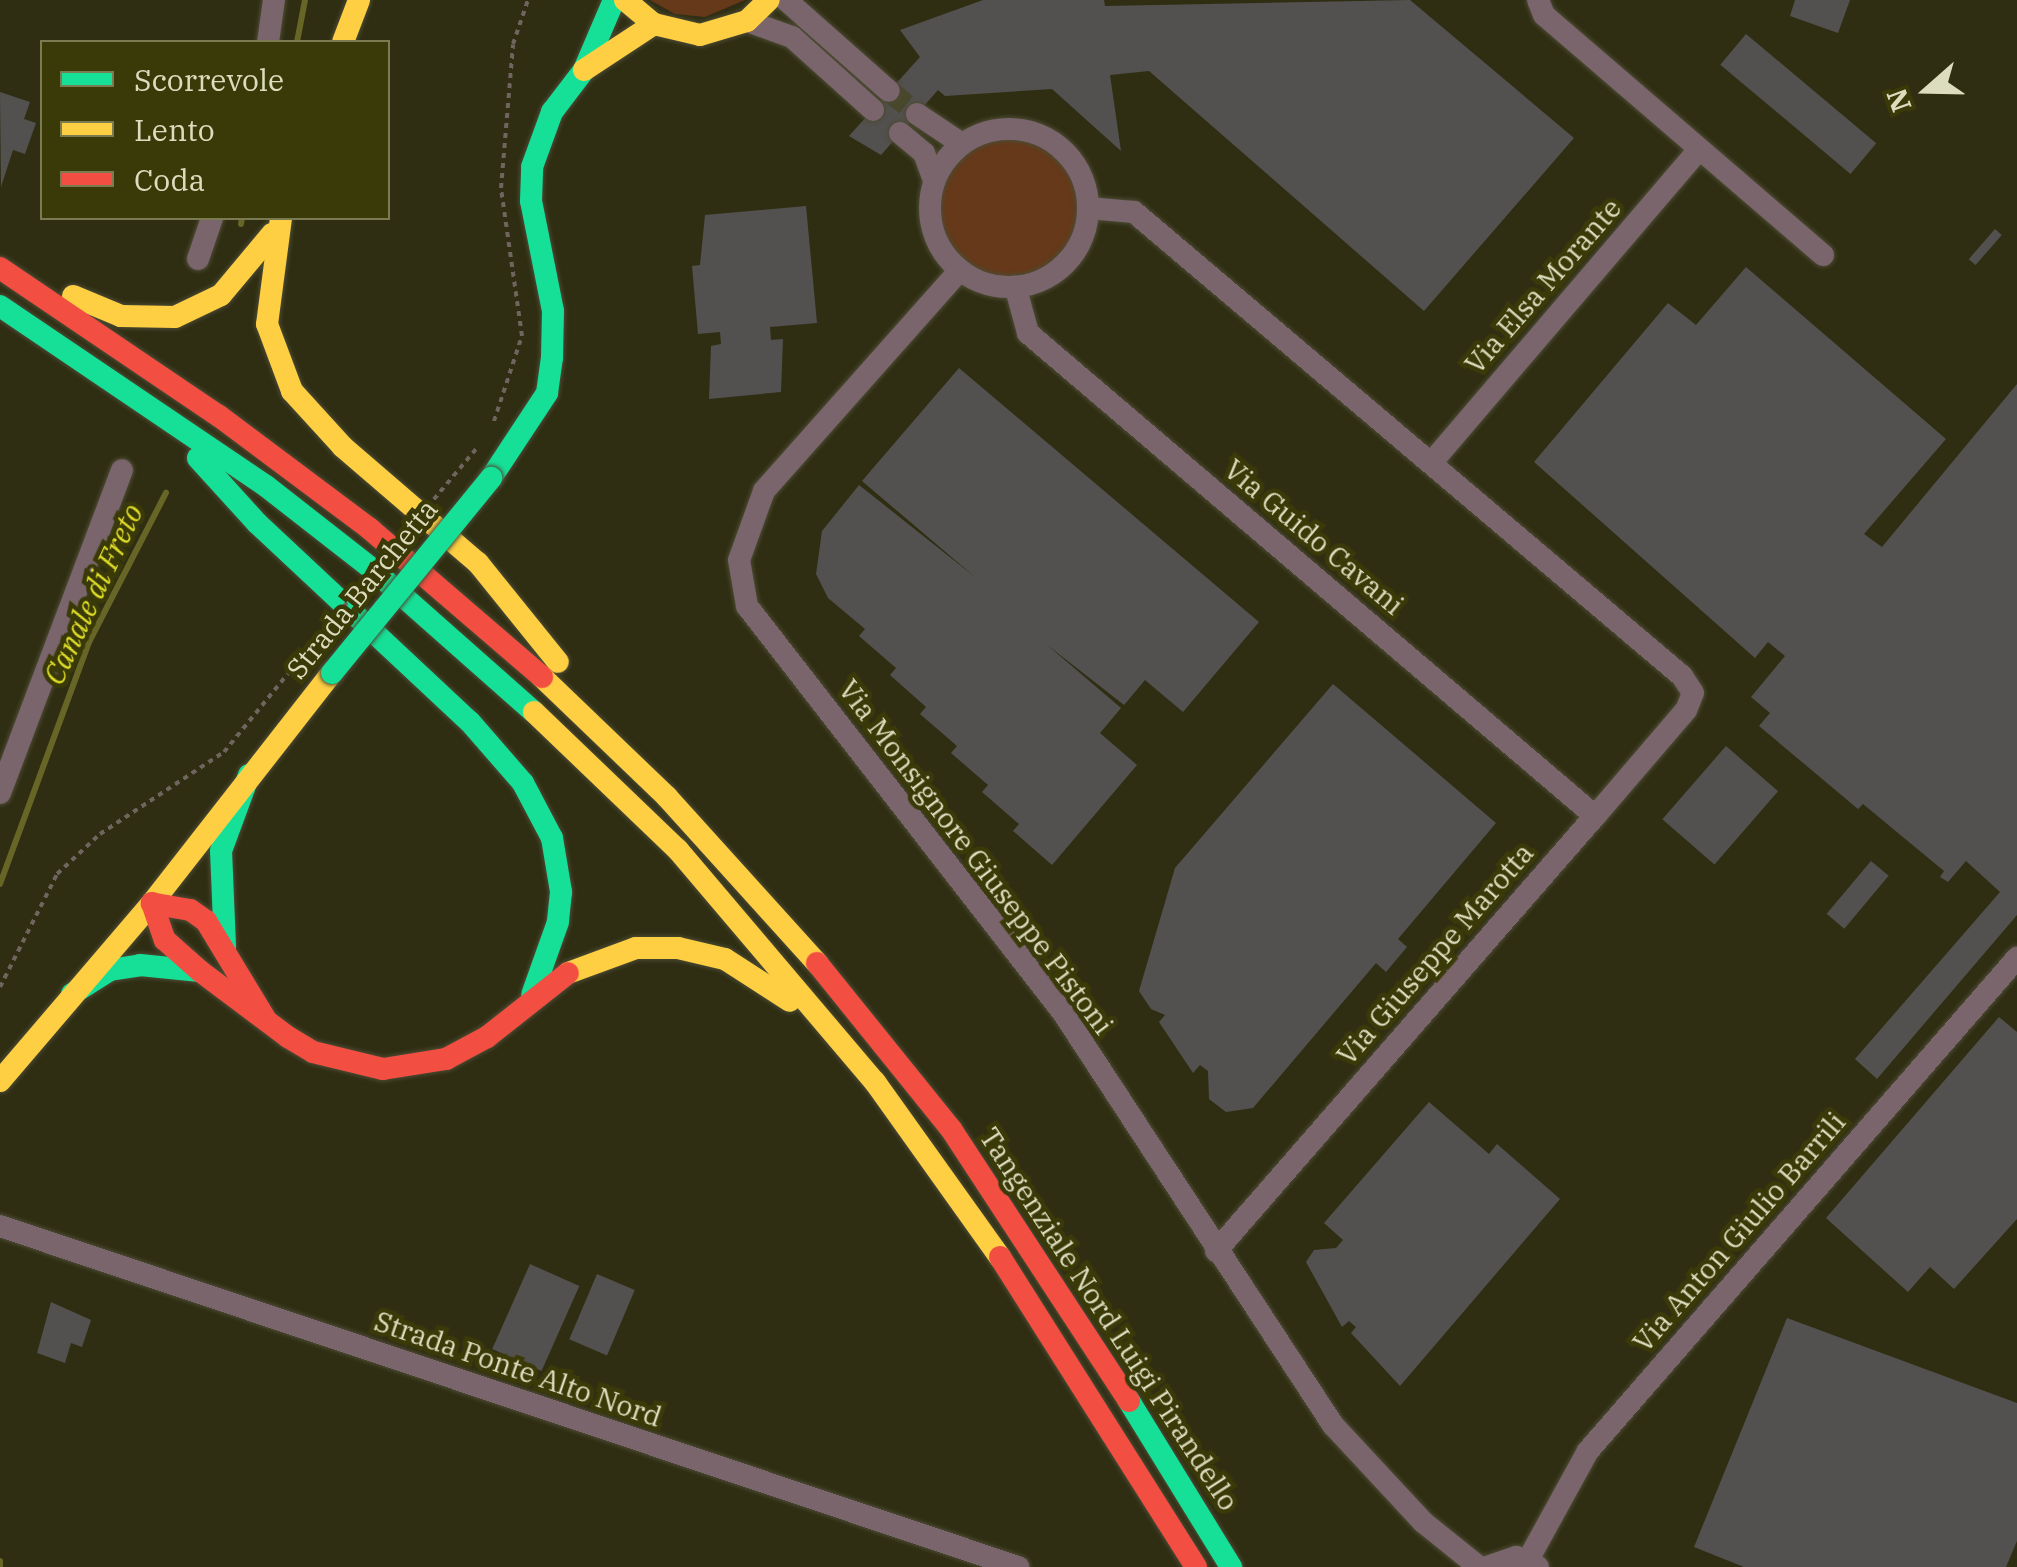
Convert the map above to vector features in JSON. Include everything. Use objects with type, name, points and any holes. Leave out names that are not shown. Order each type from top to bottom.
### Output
[{"type":"main road","points":[[343,40],[359,0]]},
{"type":"main road","name":"Strada Barchetta","points":[[0,1081],[152,903],[249,774],[491,478],[547,393],[553,311],[531,201],[532,167],[552,112],[584,70],[614,0]]},
{"type":"main road","points":[[625,0],[654,24],[700,35],[747,20],[770,0]]},
{"type":"main road","name":"Strada Barchetta","points":[[584,70],[654,24]]},
{"type":"main road","points":[[0,259],[105,311],[174,317],[205,305],[237,280],[280,220]]},
{"type":"main road","points":[[280,220],[267,324],[292,391],[343,448],[478,563],[667,797]]},
{"type":"main road","name":"Tangenziale Nord Luigi Pirandello","points":[[0,268],[219,416],[370,529],[522,658],[667,797],[825,971],[950,1129],[1084,1325],[1231,1567]]},
{"type":"main road","name":"Tangenziale Nord Luigi Pirandello","points":[[0,306],[266,486],[481,662],[678,850],[875,1082],[1009,1267],[1196,1567]]},
{"type":"main road","points":[[178,425],[257,523],[470,722],[523,782],[552,838],[561,892],[558,922],[532,995]]},
{"type":"main road","points":[[225,946],[221,851],[249,774]]},
{"type":"main road","points":[[266,1020],[225,946],[190,910],[152,903],[165,940],[200,970],[266,1020],[314,1052],[340,1060],[383,1069],[416,1066],[487,1037],[532,995],[610,953],[655,948],[704,952],[767,983],[875,1082]]},
{"type":"main road","points":[[72,994],[110,970],[140,964],[200,970]]},
{"type":"street","points":[[268,40],[274,0]]},
{"type":"street","points":[[786,0],[889,91]]},
{"type":"street","points":[[1538,0],[1544,14],[1823,255]]},
{"type":"street","points":[[747,20],[792,38],[873,110]]},
{"type":"street","points":[[917,114],[962,144]]},
{"type":"street","points":[[900,134],[924,152],[934,181],[933,231],[960,270],[984,284],[1016,289],[1042,280],[1072,256],[1088,208],[1078,170],[1054,142],[1030,131],[1000,129],[962,144],[934,181]]},
{"type":"street","name":"Via Elsa Morante","points":[[1432,462],[1700,149]]},
{"type":"street","points":[[1088,208],[1134,212],[1432,462]]},
{"type":"street","points":[[198,260],[211,220]]},
{"type":"street","name":"Via Monsignore Giuseppe Pistoni","points":[[960,270],[764,491],[739,560],[747,606],[1064,1014],[1332,1425],[1423,1522],[1478,1567]]},
{"type":"street","name":"Via Guido Cavani","points":[[1016,289],[1028,333],[1595,816]]},
{"type":"street","name":"Via Giuseppe Marotta","points":[[1216,1251],[1686,710],[1692,693],[1682,676],[1432,462]]},
{"type":"street","points":[[0,793],[122,470]]},
{"type":"street","name":"Via Anton Giulio Barrili","points":[[1533,1564],[1588,1451],[2017,958]]},
{"type":"street","name":"Strada Ponte Alto Nord","points":[[0,1226],[1018,1567]]},
{"type":"street","points":[[1487,1567],[1504,1558],[1533,1564]]},
{"type":"path","points":[[0,987],[57,874],[85,846],[224,752],[477,448]]},
{"type":"shaded area","points":[[650,0],[745,0],[705,17],[675,14]]},
{"type":"shaded area","points":[[1009,140],[1035,145],[1057,160],[1072,182],[1077,208],[1072,234],[1057,256],[1035,271],[1009,276],[983,271],[961,256],[946,234],[941,208],[946,182],[961,160],[983,145]]},
{"type":"building","points":[[983,0],[1104,0],[1105,6],[1410,0],[1574,138],[1424,311],[1149,71],[1110,75],[1121,151],[1052,89],[945,96],[938,90],[881,155],[849,136],[920,57],[900,30]]},
{"type":"building","points":[[1795,0],[1850,0],[1838,33],[1790,16]]},
{"type":"building","points":[[1746,34],[1876,143],[1851,174],[1720,65]]},
{"type":"building","points":[[0,92],[30,102],[24,119],[36,123],[25,154],[13,150],[1,187]]},
{"type":"building","points":[[806,206],[817,323],[770,327],[771,340],[783,339],[781,392],[709,399],[711,346],[721,344],[720,332],[698,334],[692,266],[700,265],[705,215]]},
{"type":"building","points":[[1995,229],[2002,235],[1976,265],[1969,259]]},
{"type":"building","points":[[1746,267],[1946,439],[1864,534],[1882,547],[2017,384],[2017,915],[1877,1079],[1855,1059],[2000,892],[1966,861],[1948,882],[1940,877],[1944,871],[1863,804],[1858,809],[1759,726],[1770,713],[1751,697],[1785,656],[1768,642],[1755,658],[1534,462],[1668,303],[1696,325]]},
{"type":"building","points":[[959,368],[1259,622],[1183,712],[1145,680],[1124,705],[1046,644],[1121,708],[1100,733],[1137,765],[1052,865],[1013,831],[1019,824],[982,792],[988,785],[951,753],[957,746],[920,714],[926,707],[890,675],[896,668],[859,636],[865,629],[828,598],[816,574],[822,531],[859,485],[975,577],[862,481]]},
{"type":"building","points":[[1333,684],[1496,823],[1398,939],[1407,947],[1386,972],[1376,963],[1253,1108],[1226,1112],[1209,1099],[1208,1071],[1200,1065],[1193,1073],[1159,1022],[1165,1015],[1151,1009],[1139,991],[1175,868]]},
{"type":"building","points":[[1726,746],[1778,791],[1714,864],[1662,819]]},
{"type":"building","points":[[1871,861],[1889,876],[1844,929],[1827,914]]},
{"type":"building","points":[[1999,1017],[2017,1032],[2017,1219],[1954,1289],[1930,1267],[1908,1292],[1826,1218]]},
{"type":"building","points":[[1429,1102],[1489,1154],[1497,1144],[1560,1199],[1400,1386],[1351,1333],[1356,1327],[1349,1321],[1342,1327],[1306,1262],[1314,1250],[1336,1248],[1343,1240],[1324,1223]]},
{"type":"building","points":[[530,1264],[579,1286],[542,1371],[492,1349]]},
{"type":"building","points":[[597,1274],[635,1290],[607,1355],[569,1339]]},
{"type":"building","points":[[51,1302],[91,1320],[82,1347],[71,1343],[65,1363],[37,1353]]},
{"type":"building","points":[[1787,1318],[2017,1403],[2017,1541],[2006,1567],[1744,1567],[1694,1547]]},
{"type":"waterway","name":"Canale di Freto","points":[[297,40],[305,0]]},
{"type":"waterway","name":"Canale di Freto","points":[[241,224],[242,220]]},
{"type":"waterway","name":"Canale di Freto","points":[[0,884],[89,642],[166,493]]},
{"type":"waterway","name":"Canale di Freto","points":[[0,1561],[0,1567]]},
{"type":"tunnel","points":[[889,91],[917,114]]},
{"type":"traffic: fast","points":[[491,478],[547,393],[552,358],[553,311],[531,201],[532,167],[552,112],[584,70],[614,0]]},
{"type":"traffic: fast","points":[[0,306],[266,486],[371,568],[534,712]]},
{"type":"traffic: fast","points":[[198,458],[257,523],[470,722],[523,783],[552,838],[561,892],[558,922],[532,995]]},
{"type":"traffic: fast","points":[[332,673],[491,478]]},
{"type":"traffic: fast","points":[[225,946],[221,851],[249,775]]},
{"type":"traffic: fast","points":[[72,994],[110,970],[140,965],[200,971]]},
{"type":"traffic: fast","points":[[1129,1401],[1231,1567]]},
{"type":"traffic: slow","points":[[344,40],[359,0]]},
{"type":"traffic: slow","points":[[625,0],[654,24],[700,35],[747,21],[769,0]]},
{"type":"traffic: slow","points":[[584,70],[654,24]]},
{"type":"traffic: slow","points":[[281,220],[267,324],[292,391],[343,447],[478,563],[558,662]]},
{"type":"traffic: slow","points":[[73,296],[121,316],[175,317],[221,295],[272,234]]},
{"type":"traffic: slow","points":[[0,1081],[152,903],[332,673]]},
{"type":"traffic: slow","points":[[542,677],[667,797],[817,963]]},
{"type":"traffic: slow","points":[[534,712],[678,850],[875,1082],[1000,1257]]},
{"type":"traffic: slow","points":[[568,973],[636,948],[678,948],[725,959],[790,1001]]},
{"type":"traffic: jam","points":[[0,268],[219,416],[370,529],[542,677]]},
{"type":"traffic: jam","points":[[266,1020],[206,921],[190,910],[152,903],[165,940],[200,971],[288,1037],[313,1052],[383,1069],[446,1059],[487,1037],[568,973]]},
{"type":"traffic: jam","points":[[817,963],[951,1129],[1129,1401]]},
{"type":"traffic: jam","points":[[1000,1257],[1196,1567]]}]
